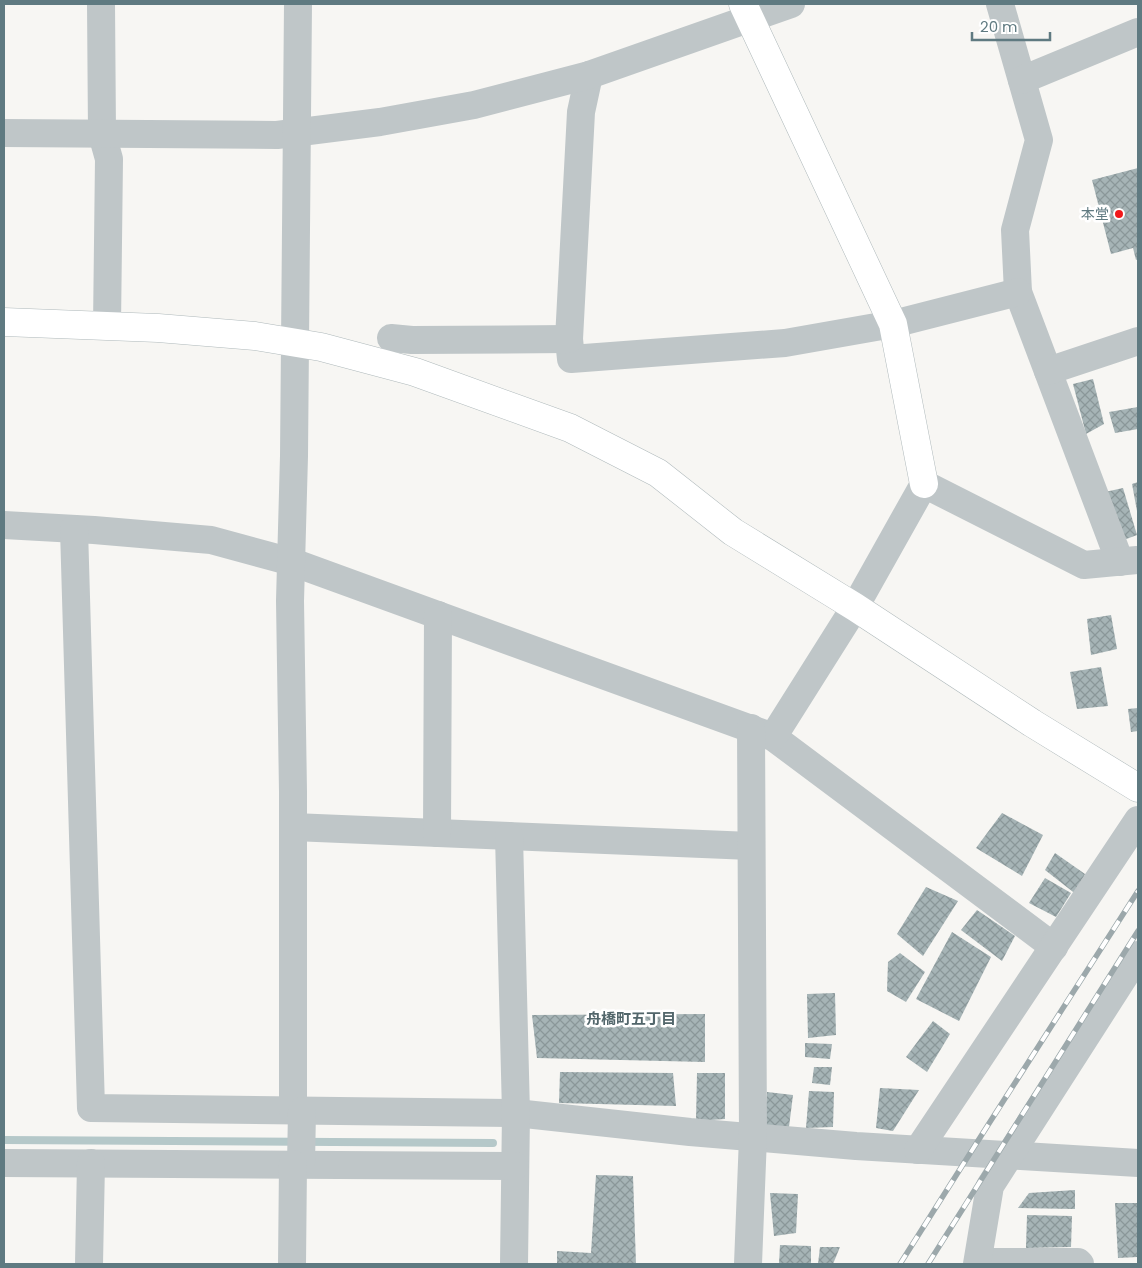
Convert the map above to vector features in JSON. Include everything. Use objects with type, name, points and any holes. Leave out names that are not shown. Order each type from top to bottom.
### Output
[{"type":"street","points":[[101,4],[102,134],[109,159],[107,326]]},
{"type":"street","points":[[292,1264],[299,1162],[290,601],[298,132],[298,4]]},
{"type":"street","points":[[4,133],[278,134],[380,122],[474,106],[589,75],[746,11],[791,4]]},
{"type":"street","points":[[924,484],[1084,565],[1129,560],[1048,371],[1018,292],[1015,230],[1039,140],[1000,4]]},
{"type":"street","points":[[746,11],[893,324],[924,484],[855,607],[762,733],[751,846],[753,1137],[748,1264]]},
{"type":"street","points":[[1022,80],[1138,32]]},
{"type":"street","points":[[589,75],[581,112],[569,339],[571,359],[785,343],[893,324],[1018,292]]},
{"type":"street","points":[[4,322],[158,328],[255,336],[321,347],[415,372],[570,428],[658,473],[733,532],[855,607],[1032,722],[1138,788]]},
{"type":"street","points":[[391,338],[412,340],[569,339]]},
{"type":"street","points":[[1048,371],[1138,341]]},
{"type":"street","points":[[4,525],[74,528],[211,540],[292,562],[762,733],[1054,947]]},
{"type":"street","points":[[74,528],[91,1108],[299,1115],[516,1113],[753,1137],[918,1150],[1138,1163]]},
{"type":"street","points":[[437,833],[438,615]]},
{"type":"street","points":[[918,1150],[1138,820]]},
{"type":"street","points":[[293,828],[751,846]]},
{"type":"street","points":[[509,836],[516,1113],[514,1264]]},
{"type":"street","points":[[1080,1264],[1078,1262],[978,1263],[990,1186],[1138,956]]},
{"type":"street","points":[[4,1163],[299,1162],[515,1166]]},
{"type":"street","points":[[88,1264],[91,1163]]},
{"type":"building","name":"本堂","points":[[1138,168],[1138,259],[1136,260],[1133,248],[1111,254],[1092,180]]},
{"type":"building","points":[[1093,379],[1104,424],[1086,434],[1073,384]]},
{"type":"building","points":[[1138,407],[1138,429],[1115,433],[1109,412]]},
{"type":"building","points":[[1138,482],[1138,511],[1137,511],[1132,484]]},
{"type":"building","points":[[1123,488],[1137,535],[1121,541],[1105,492]]},
{"type":"building","points":[[1111,615],[1117,649],[1091,655],[1087,619]]},
{"type":"building","points":[[1101,667],[1108,706],[1077,709],[1070,672]]},
{"type":"building","points":[[1138,708],[1138,731],[1131,732],[1128,709]]},
{"type":"building","points":[[1002,813],[1043,835],[1022,876],[976,848]]},
{"type":"building","points":[[1055,853],[1085,874],[1077,895],[1045,870]]},
{"type":"building","points":[[1045,878],[1071,893],[1056,917],[1029,903]]},
{"type":"building","points":[[926,887],[958,901],[923,956],[897,934]]},
{"type":"building","points":[[977,910],[1015,936],[1002,961],[961,930]]},
{"type":"building","points":[[952,932],[991,957],[959,1021],[916,999]]},
{"type":"building","points":[[900,953],[925,972],[906,1002],[887,991],[888,962]]},
{"type":"building","points":[[835,993],[836,1035],[808,1038],[807,994]]},
{"type":"building","points":[[705,1014],[705,1062],[537,1058],[532,1015]]},
{"type":"building","points":[[933,1021],[950,1034],[927,1072],[906,1057]]},
{"type":"building","points":[[805,1043],[832,1044],[830,1059],[805,1057]]},
{"type":"building","points":[[814,1067],[832,1067],[830,1085],[812,1083]]},
{"type":"building","points":[[560,1072],[673,1073],[676,1106],[559,1103]]},
{"type":"building","points":[[697,1073],[725,1073],[725,1119],[696,1121]]},
{"type":"building","points":[[880,1088],[919,1090],[893,1131],[876,1128]]},
{"type":"building","points":[[809,1091],[834,1092],[833,1127],[806,1128]]},
{"type":"building","points":[[767,1092],[793,1095],[789,1127],[764,1125]]},
{"type":"building","points":[[596,1175],[633,1176],[636,1264],[557,1264],[557,1251],[591,1253]]},
{"type":"building","points":[[1075,1190],[1075,1209],[1018,1208],[1029,1193]]},
{"type":"building","points":[[770,1193],[798,1194],[796,1233],[774,1236]]},
{"type":"building","points":[[1115,1203],[1138,1203],[1138,1257],[1118,1258]]},
{"type":"building","points":[[1027,1215],[1072,1216],[1071,1247],[1026,1248]]},
{"type":"building","points":[[780,1245],[811,1246],[811,1264],[779,1264]]},
{"type":"building","points":[[820,1247],[840,1247],[833,1264],[818,1264]]},
{"type":"waterway","points":[[4,1140],[493,1143]]},
{"type":"railway","points":[[900,1264],[1138,891]]},
{"type":"railway","points":[[928,1264],[1138,931]]},
{"type":"place","name":"本堂","points":[[1119,214]]},
{"type":"district","name":"舟橋町五丁目","points":[[631,1019]]}]
